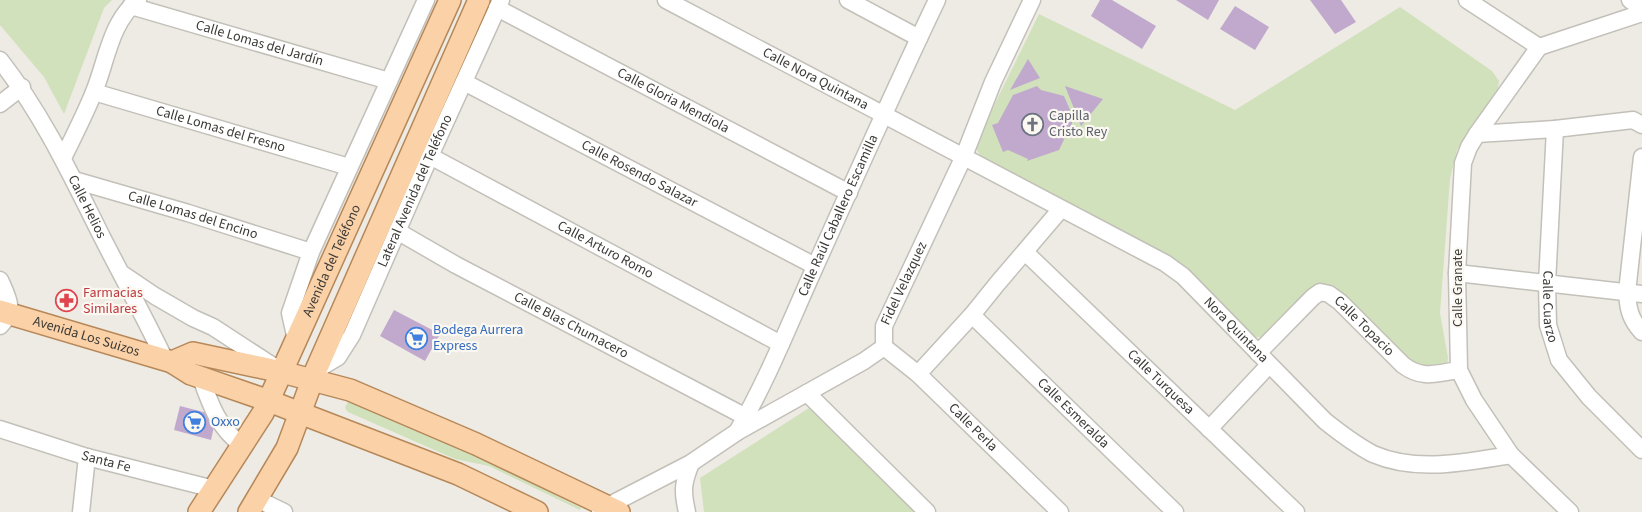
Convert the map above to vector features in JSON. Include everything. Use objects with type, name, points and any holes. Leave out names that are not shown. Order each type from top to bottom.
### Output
[{"type":"main road","name":"Avenida del Teléfono","points":[[199,512],[263,413],[284,407],[301,374],[296,340],[450,0]]},
{"type":"main road","name":"Avenida del Teléfono","points":[[253,505],[287,448],[284,407],[437,118],[492,3]]},
{"type":"main road","name":"Avenida Los Suizos","points":[[3,317],[168,361],[201,378],[284,407],[458,474],[537,512]]},
{"type":"main road","points":[[168,361],[193,353],[301,374],[350,390],[476,444],[606,510]]},
{"type":"street","points":[[296,340],[290,313],[311,252],[426,0]]},
{"type":"street","name":"Calle Nora Quintana","points":[[666,0],[964,156]]},
{"type":"street","points":[[848,0],[919,38]]},
{"type":"street","name":"Calle Raúl Caballero Escamilla","points":[[737,432],[781,344],[937,0]]},
{"type":"street","name":"Fidel Velazquez","points":[[884,347],[884,326],[964,156],[993,82],[1032,0]]},
{"type":"street","points":[[1467,0],[1539,47],[1642,13]]},
{"type":"street","points":[[1630,0],[1642,8]]},
{"type":"street","points":[[63,158],[94,92],[115,28],[122,16],[134,3]]},
{"type":"street","name":"Calle Lomas del Jardín","points":[[134,3],[389,81]]},
{"type":"street","name":"Lateral Avenida del Teléfono","points":[[301,374],[338,357],[352,335],[430,156],[437,118],[464,82],[492,3]]},
{"type":"street","name":"Calle Gloria Mendiola","points":[[492,3],[849,193]]},
{"type":"street","name":"Calle Granate","points":[[1539,47],[1477,134],[1469,147],[1463,163],[1457,274],[1459,370],[1474,400],[1511,455],[1570,512]]},
{"type":"street","name":"Calle Helios","points":[[0,60],[22,87],[63,158],[119,271],[168,361]]},
{"type":"street","name":"Calle Rosendo Salazar","points":[[464,82],[815,266]]},
{"type":"street","points":[[0,104],[22,87]]},
{"type":"street","name":"Calle Lomas del Fresno","points":[[94,92],[350,167]]},
{"type":"street","points":[[1477,134],[1556,129],[1633,120],[1642,126]]},
{"type":"street","name":"Calle Cuarzo","points":[[1556,129],[1547,283],[1548,325],[1559,360],[1589,397],[1642,450]]},
{"type":"street","points":[[367,131],[388,140]]},
{"type":"street","name":"Calle Arturo Romo","points":[[430,156],[781,344]]},
{"type":"street","name":"Nora Quintana","points":[[964,156],[1183,276],[1325,421],[1349,440],[1374,454],[1408,464],[1451,464],[1511,455]]},
{"type":"street","points":[[1642,157],[1635,293],[1628,311],[1642,332]]},
{"type":"street","name":"Calle Lomas del Encino","points":[[74,180],[188,213],[311,252]]},
{"type":"street","points":[[918,374],[972,316],[1061,209]]},
{"type":"street","name":"Calle Blas Chumacero","points":[[397,231],[746,417]]},
{"type":"street","name":"Calle Turquesa","points":[[1025,252],[1296,512]]},
{"type":"street","points":[[119,271],[155,296],[193,318],[301,374]]},
{"type":"street","points":[[1457,274],[1635,293]]},
{"type":"street","points":[[0,280],[10,305],[3,317]]},
{"type":"street","name":"Calle Topacio","points":[[1264,359],[1313,297],[1320,292],[1329,294],[1340,302],[1412,371],[1423,375],[1459,370]]},
{"type":"street","name":"Calle Esmeralda","points":[[972,316],[1175,512]]},
{"type":"street","points":[[606,510],[691,463],[737,432],[864,361],[884,347]]},
{"type":"street","name":"Calle Perla","points":[[884,347],[918,374],[1060,512]]},
{"type":"street","points":[[1209,429],[1264,359]]},
{"type":"street","points":[[201,378],[210,404],[222,425],[232,438],[242,445]]},
{"type":"street","points":[[807,393],[927,512]]},
{"type":"street","name":"Santa Fe","points":[[0,429],[87,457],[214,489]]},
{"type":"street","points":[[81,512],[87,457]]},
{"type":"street","points":[[687,512],[684,500],[684,482],[691,463]]},
{"type":"street","points":[[253,505],[284,512]]},
{"type":"green space","points":[[0,0],[112,0],[104,8],[64,114],[44,77],[0,25]]},
{"type":"green space","points":[[1400,7],[1492,71],[1499,81],[1498,89],[1457,150],[1450,179],[1440,313],[1448,358],[1447,365],[1414,368],[1324,284],[1316,285],[1262,337],[1249,334],[1159,254],[981,157],[976,148],[978,138],[1039,14],[1235,110]]},
{"type":"green space","points":[[349,401],[463,449],[581,508],[580,510],[489,466],[455,459],[348,412],[345,408]]},
{"type":"green space","points":[[809,408],[916,512],[704,512],[700,478]]},
{"type":"building","points":[[1100,0],[1112,0],[1156,26],[1142,49],[1091,16]]},
{"type":"building","points":[[1176,0],[1219,0],[1208,20]]},
{"type":"building","points":[[1310,0],[1341,0],[1356,22],[1335,34]]},
{"type":"building","points":[[1235,6],[1269,27],[1255,50],[1220,29]]},
{"type":"building","points":[[1028,59],[1040,78],[1010,90]]},
{"type":"building","name":"Capilla Cristo Rey","points":[[1037,86],[1041,90],[1064,96],[1074,119],[1059,150],[1027,161],[1028,159],[1008,150],[1003,152],[992,125],[998,123],[1013,95]]},
{"type":"building","points":[[1065,86],[1103,99],[1081,126]]},
{"type":"building","points":[[394,310],[440,334],[425,361],[380,336]]},
{"type":"building","points":[[180,406],[211,414],[215,422],[211,440],[174,430]]},
{"type":"place","name":"Capilla Cristo Rey","points":[[1033,124]]},
{"type":"place","name":"Farmacias Similares","points":[[67,301]]},
{"type":"place","name":"Bodega Aurrera Express","points":[[417,338]]},
{"type":"place","name":"Oxxo","points":[[195,422]]}]
